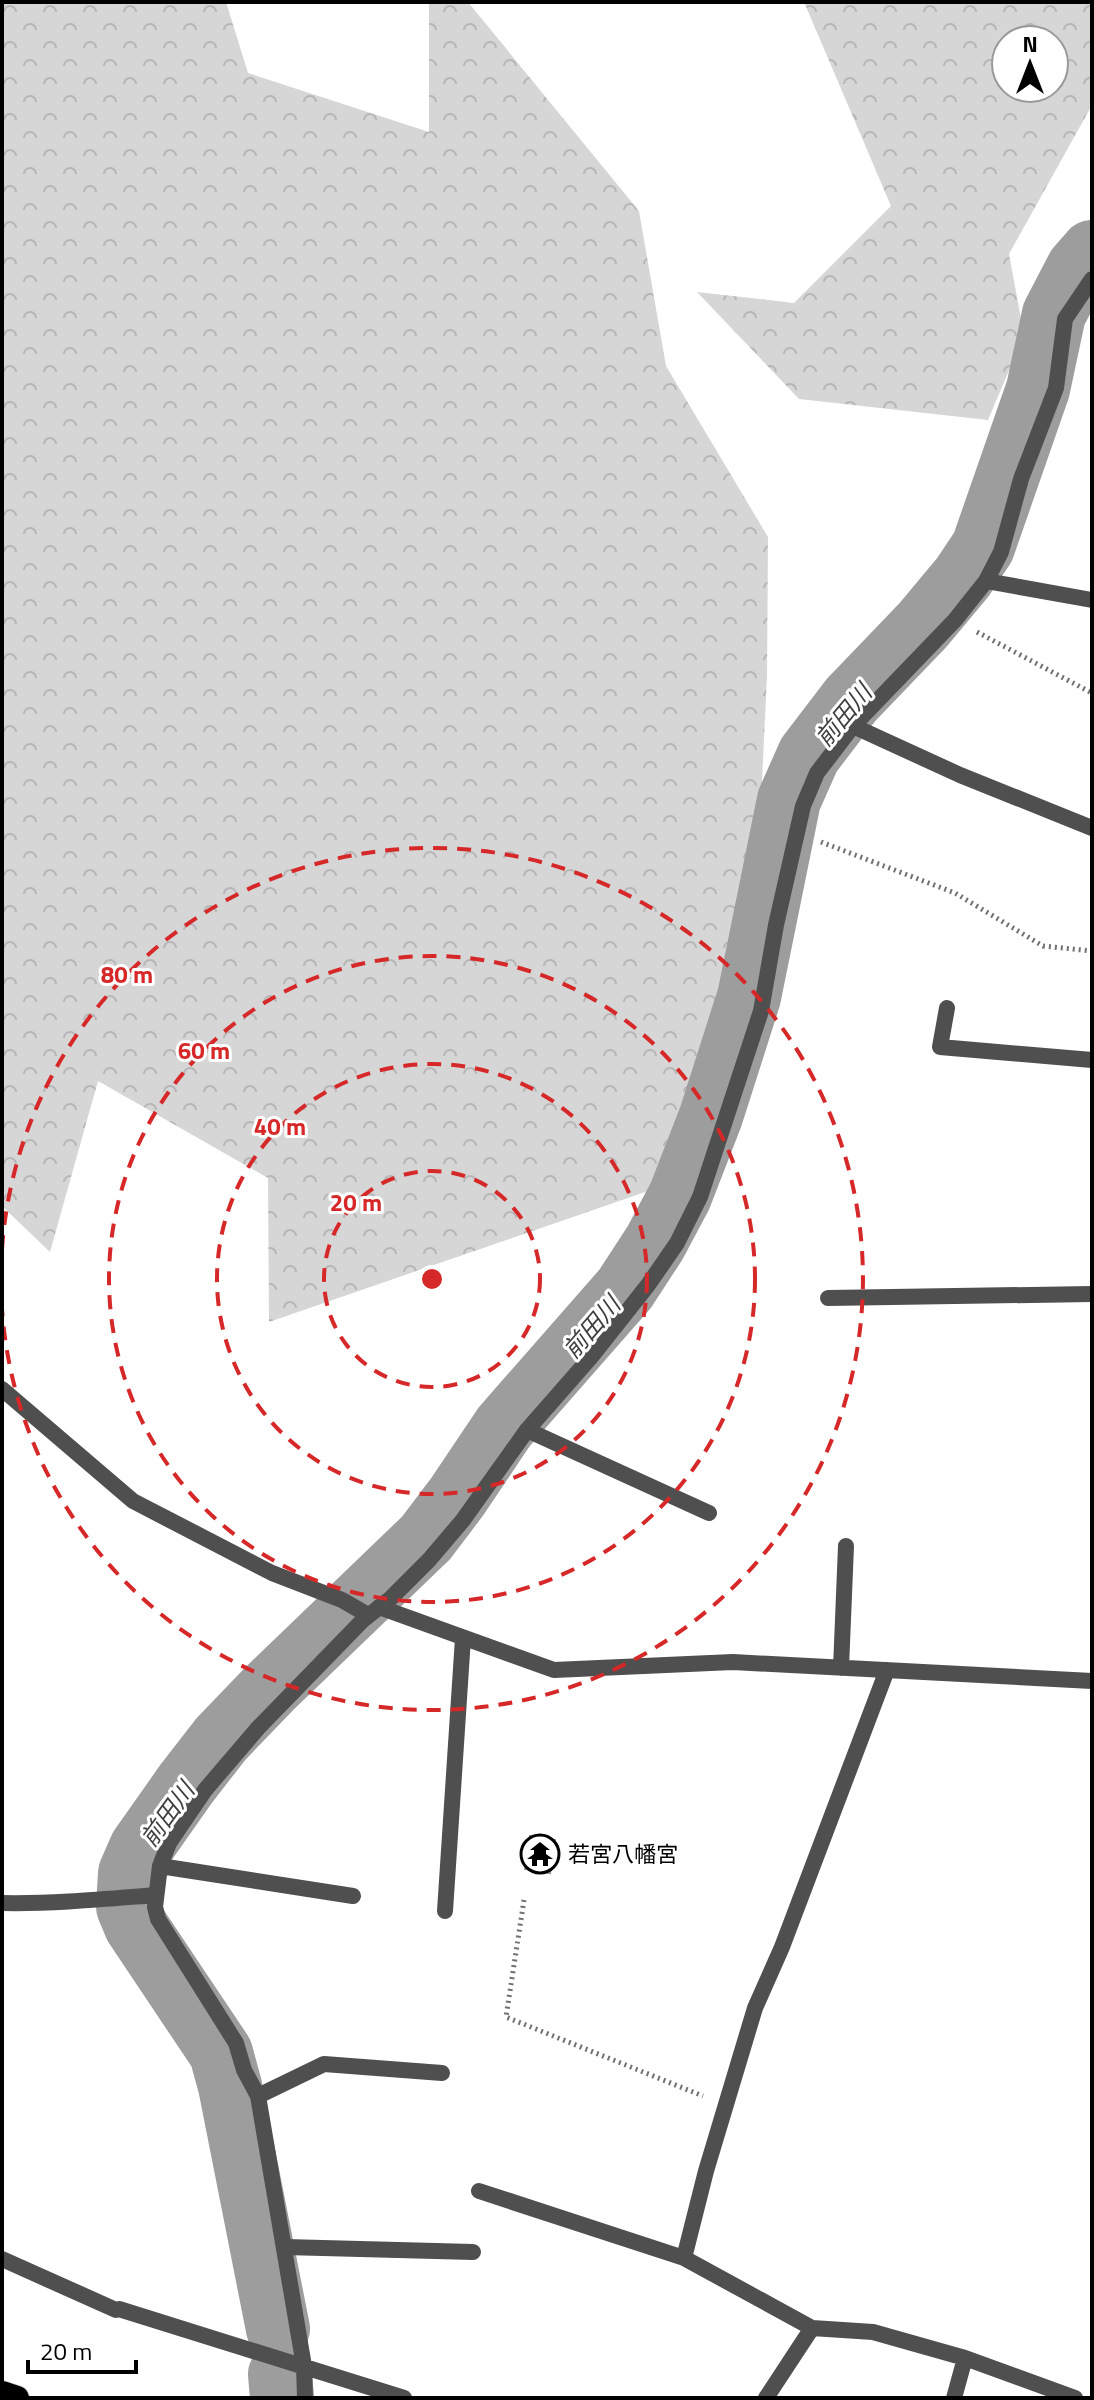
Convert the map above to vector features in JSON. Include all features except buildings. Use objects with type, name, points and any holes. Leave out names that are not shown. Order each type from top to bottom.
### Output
[{"type":"highway","points":[[2,2393],[17,2398]]},
{"type":"street","points":[[305,2398],[304,2366],[258,2096],[244,2070],[236,2043],[158,1919],[148,1896],[169,1843],[205,1790],[258,1728],[370,1611],[429,1560],[455,1530],[527,1430],[591,1357],[677,1243],[700,1197],[761,1011],[776,925],[803,806],[817,773],[853,726],[955,620],[986,581],[1001,552],[1021,479],[1056,388],[1065,319],[1092,279]]},
{"type":"street","points":[[986,581],[1092,600]]},
{"type":"street","points":[[853,726],[960,775],[1092,828]]},
{"type":"street","points":[[947,1008],[940,1047],[1092,1060]]},
{"type":"street","points":[[828,1298],[1092,1294]]},
{"type":"street","points":[[2,1389],[133,1501],[272,1573],[370,1611],[463,1638],[554,1670],[733,1662],[1092,1681]]},
{"type":"street","points":[[527,1430],[709,1513]]},
{"type":"street","points":[[841,1668],[846,1546]]},
{"type":"street","points":[[445,1911],[463,1638]]},
{"type":"street","points":[[684,2258],[755,2008],[782,1947],[887,1670]]},
{"type":"street","points":[[160,1866],[353,1896]]},
{"type":"street","points":[[2,1903],[49,1904],[148,1896]]},
{"type":"street","points":[[258,2096],[324,2064],[442,2073]]},
{"type":"street","points":[[479,2191],[684,2258],[812,2328],[873,2332],[965,2358],[1075,2398]]},
{"type":"street","points":[[285,2247],[473,2252]]},
{"type":"street","points":[[2,2259],[116,2310],[404,2398]]},
{"type":"street","points":[[766,2398],[812,2328]]},
{"type":"street","points":[[954,2398],[965,2358]]},
{"type":"path","points":[[955,620],[1092,693]]},
{"type":"path","points":[[797,833],[955,893],[1043,946],[1092,951]]},
{"type":"path","points":[[524,1900],[506,2017],[726,2106]]},
{"type":"green space","points":[[2,2],[226,2],[248,73],[429,132],[429,2],[468,2],[639,211],[666,366],[768,537],[767,676],[756,906],[677,1181],[269,1322],[268,1178],[98,1081],[50,1252],[2,1206]]},
{"type":"green space","points":[[804,2],[1092,2],[1092,105],[1009,254],[1024,335],[988,420],[799,399],[697,292],[794,303],[891,206]]},
{"type":"waterway","name":"前田川","points":[[278,2329],[221,2053],[136,1926],[128,1907],[130,1873],[141,1848],[221,1739],[426,1538],[504,1427],[625,1289],[655,1243],[680,1196],[711,1116],[749,997],[789,800],[809,755],[851,700],[923,625],[963,577],[983,547],[1038,389],[1054,314],[1078,268],[1092,252]]},
{"type":"waterway","name":"前田川","points":[[280,2374],[282,2398]]},
{"type":"place","name":"若宮八幡宮","points":[[540,1854]]}]
